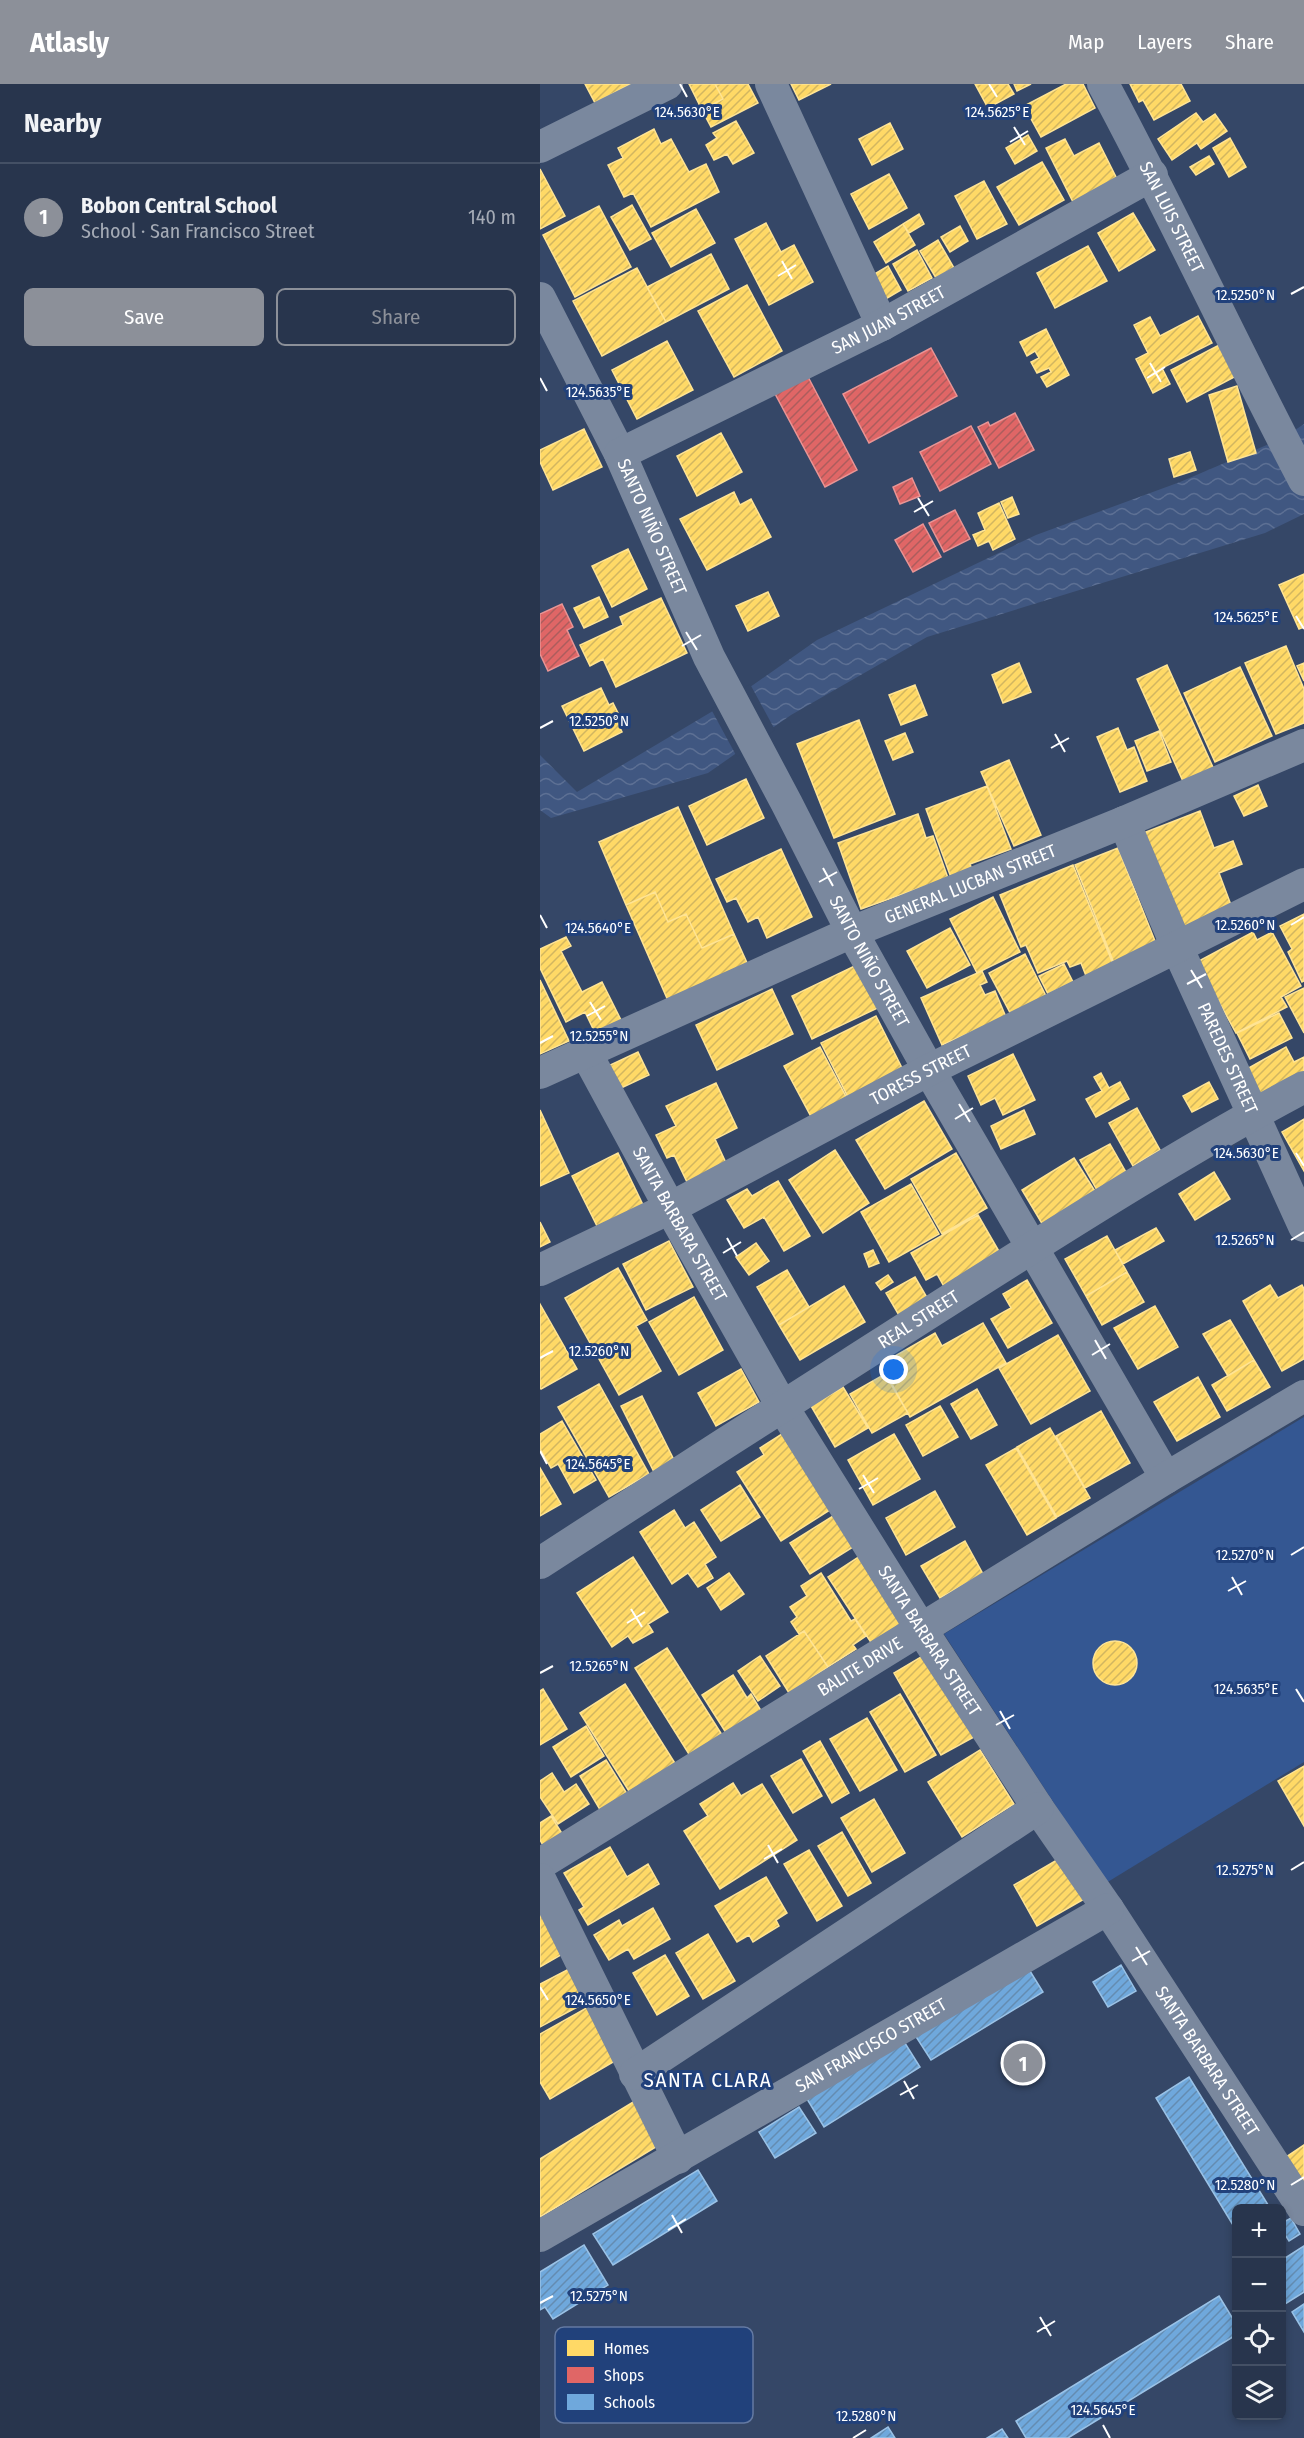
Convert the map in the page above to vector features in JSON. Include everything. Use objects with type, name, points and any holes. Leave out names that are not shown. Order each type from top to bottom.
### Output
[{"type":"street","points":[[540,147],[667,84]]},
{"type":"street","points":[[771,84],[882,325]]},
{"type":"street","name":"SAN LUIS STREET","points":[[1102,84],[1152,175],[1259,394],[1304,480]]},
{"type":"street","name":"SAN JUAN STREET","points":[[620,454],[882,325],[1152,175]]},
{"type":"street","name":"SANTO NIÑO STREET","points":[[540,298],[620,454],[709,657],[788,804],[852,932],[929,1070],[1166,1478]]},
{"type":"street","name":"GENERAL LUCBAN STREET","points":[[540,1073],[852,932],[1124,822],[1304,745]]},
{"type":"street","name":"PAREDES STREET","points":[[1124,822],[1177,947],[1304,1226]]},
{"type":"street","name":"TORESS STREET","points":[[540,1270],[670,1208],[929,1070],[1304,884]]},
{"type":"street","name":"SANTA BARBARA STREET","points":[[586,1053],[670,1208],[782,1406],[921,1629],[1038,1808],[1108,1908],[1304,2210]]},
{"type":"street","name":"REAL STREET","points":[[540,1563],[1032,1248],[1253,1114],[1304,1087]]},
{"type":"street","name":"BALITE DRIVE","points":[[540,1864],[1166,1478],[1304,1396]]},
{"type":"street","points":[[635,2074],[1038,1808]]},
{"type":"street","points":[[540,1879],[678,2158]]},
{"type":"street","name":"SAN FRANCISCO STREET","points":[[540,2236],[1108,1908]]},
{"type":"shaded area","points":[[1304,1417],[1304,1762],[1106,1883],[944,1634]]},
{"type":"water","points":[[1304,424],[1304,514],[1265,533],[927,637],[791,715],[708,773],[551,818],[540,810],[540,755],[577,792],[733,699],[817,640],[1036,535],[1180,482],[1283,438]]},
{"type":"pier","points":[[750,684],[775,730],[737,757],[711,709]]},
{"type":"building: Homes","points":[[585,84],[631,84],[595,103]]},
{"type":"building: Homes","points":[[689,84],[715,84],[723,99],[702,110]]},
{"type":"building: Homes","points":[[715,84],[748,84],[758,103],[711,127],[702,110],[723,99]]},
{"type":"building: Homes","points":[[791,84],[831,84],[799,100]]},
{"type":"building: Homes","points":[[975,84],[1008,84],[1014,94],[988,108]]},
{"type":"building: Homes","points":[[1014,84],[1031,84],[1017,91]]},
{"type":"building: Homes","points":[[1066,84],[1083,84],[1095,108],[1041,137],[1024,106]]},
{"type":"building: Homes","points":[[1130,84],[1181,84],[1190,101],[1154,120],[1143,100],[1139,102]]},
{"type":"building: Homes","points":[[1196,113],[1203,122],[1215,114],[1227,131],[1201,149],[1197,143],[1172,160],[1158,139]]},
{"type":"building: Homes","points":[[736,121],[754,153],[733,164],[727,154],[714,160],[706,145],[717,138],[713,133]]},
{"type":"building: Homes","points":[[890,123],[903,149],[872,165],[859,139]]},
{"type":"building: Homes","points":[[654,129],[661,144],[671,139],[689,172],[706,164],[719,192],[651,227],[633,193],[624,197],[608,165],[623,158],[618,148]]},
{"type":"building: Homes","points":[[1028,135],[1037,151],[1015,164],[1006,148]]},
{"type":"building: Homes","points":[[1230,138],[1246,167],[1229,177],[1213,148]]},
{"type":"building: Homes","points":[[1065,139],[1074,156],[1099,143],[1117,179],[1073,202],[1046,148]]},
{"type":"building: Homes","points":[[1209,156],[1214,164],[1196,175],[1190,167]]},
{"type":"building: Homes","points":[[1042,162],[1064,200],[1019,225],[997,187]]},
{"type":"building: Homes","points":[[540,169],[565,216],[540,229]]},
{"type":"building: Homes","points":[[889,174],[907,208],[869,229],[851,194]]},
{"type":"building: Homes","points":[[984,181],[1007,224],[977,239],[955,196]]},
{"type":"building: Homes","points":[[632,205],[651,239],[630,250],[611,217]]},
{"type":"building: Homes","points":[[599,206],[631,267],[575,297],[543,235]]},
{"type":"building: Homes","points":[[696,209],[715,243],[671,267],[652,233]]},
{"type":"building: Homes","points":[[1133,213],[1155,250],[1119,271],[1098,233]]},
{"type":"building: Homes","points":[[919,214],[924,224],[909,233],[903,224]]},
{"type":"building: Homes","points":[[766,223],[781,252],[794,245],[813,282],[769,305],[735,239]]},
{"type":"building: Homes","points":[[903,224],[915,245],[886,263],[874,242]]},
{"type":"building: Homes","points":[[960,226],[968,241],[950,252],[941,237]]},
{"type":"building: Homes","points":[[938,240],[954,268],[936,278],[920,251]]},
{"type":"building: Homes","points":[[1088,246],[1107,281],[1055,308],[1037,273]]},
{"type":"building: Homes","points":[[917,250],[932,278],[908,291],[893,264]]},
{"type":"building: Homes","points":[[711,254],[729,289],[666,322],[647,287]]},
{"type":"building: Homes","points":[[888,266],[901,290],[884,300],[871,276]]},
{"type":"building: Homes","points":[[637,268],[666,322],[602,356],[573,301]]},
{"type":"building: Homes","points":[[747,285],[782,351],[734,377],[698,311]]},
{"type":"building: Homes","points":[[1198,316],[1212,343],[1162,368],[1170,384],[1153,393],[1136,359],[1148,353],[1134,325],[1150,317],[1160,336]]},
{"type":"building: Homes","points":[[1046,329],[1069,375],[1047,387],[1041,377],[1051,372],[1049,368],[1037,373],[1031,362],[1039,358],[1035,351],[1027,356],[1020,342]]},
{"type":"building: Homes","points":[[667,341],[693,390],[637,419],[612,370]]},
{"type":"building: Homes","points":[[1223,343],[1240,374],[1187,402],[1171,370]]},
{"type":"building: Homes","points":[[1237,386],[1256,453],[1228,462],[1209,395]]},
{"type":"building: Homes","points":[[584,429],[602,467],[553,490],[540,462],[540,450]]},
{"type":"building: Homes","points":[[721,433],[742,472],[697,496],[677,456]]},
{"type":"building: Homes","points":[[1190,452],[1196,470],[1174,477],[1169,459]]},
{"type":"building: Homes","points":[[734,492],[740,505],[751,499],[771,537],[707,570],[680,519]]},
{"type":"building: Homes","points":[[1012,497],[1019,514],[1008,518],[1001,502]]},
{"type":"building: Homes","points":[[999,503],[1015,539],[993,550],[989,541],[978,546],[973,535],[985,530],[978,513]]},
{"type":"building: Homes","points":[[628,549],[647,589],[612,607],[592,566]]},
{"type":"building: Homes","points":[[1304,574],[1304,627],[1299,629],[1279,585]]},
{"type":"building: Homes","points":[[768,592],[779,616],[748,631],[736,606]]},
{"type":"building: Homes","points":[[599,597],[608,617],[584,628],[574,608]]},
{"type":"building: Homes","points":[[661,598],[687,653],[616,687],[603,659],[590,666],[580,645],[623,625],[620,617]]},
{"type":"building: Homes","points":[[1286,646],[1304,689],[1304,723],[1276,734],[1245,663]]},
{"type":"building: Homes","points":[[1019,663],[1031,692],[1003,703],[992,675]]},
{"type":"building: Homes","points":[[1304,663],[1304,681],[1297,666]]},
{"type":"building: Homes","points":[[1167,665],[1216,774],[1186,788],[1137,679]]},
{"type":"building: Homes","points":[[1240,667],[1272,736],[1215,762],[1184,693]]},
{"type":"building: Homes","points":[[915,685],[927,715],[901,725],[889,695]]},
{"type":"building: Homes","points":[[601,688],[609,705],[613,703],[619,715],[615,717],[622,732],[584,751],[562,706]]},
{"type":"building: Homes","points":[[859,720],[895,814],[834,838],[797,744]]},
{"type":"building: Homes","points":[[1118,728],[1127,750],[1134,747],[1147,781],[1120,792],[1097,737]]},
{"type":"building: Homes","points":[[1159,731],[1171,762],[1147,771],[1135,741]]},
{"type":"building: Homes","points":[[905,733],[913,752],[893,760],[885,741]]},
{"type":"building: Homes","points":[[1009,760],[1041,835],[1014,846],[981,772]]},
{"type":"building: Homes","points":[[746,779],[764,818],[707,845],[689,806]]},
{"type":"building: Homes","points":[[1258,785],[1267,806],[1244,816],[1234,796]]},
{"type":"building: Homes","points":[[987,786],[1011,849],[970,864],[974,875],[953,883],[926,809]]},
{"type":"building: Homes","points":[[678,807],[734,934],[702,948],[686,914],[668,922],[655,892],[626,905],[599,842]]},
{"type":"building: Homes","points":[[1200,811],[1214,848],[1233,841],[1242,864],[1219,873],[1234,913],[1180,934],[1141,834]]},
{"type":"building: Homes","points":[[918,814],[926,838],[933,836],[948,878],[861,909],[838,843]]},
{"type":"building: Homes","points":[[1118,848],[1159,951],[1116,968],[1075,865]]},
{"type":"building: Homes","points":[[781,849],[812,917],[767,938],[758,917],[748,922],[736,898],[727,902],[716,879]]},
{"type":"building: Homes","points":[[1073,865],[1115,969],[1088,981],[1081,963],[1070,967],[1067,961],[1038,973],[1026,945],[1021,947],[1000,895]]},
{"type":"building: Homes","points":[[655,892],[668,922],[686,914],[702,948],[734,934],[753,976],[673,1012],[626,905]]},
{"type":"building: Homes","points":[[993,897],[1020,952],[977,973],[950,919]]},
{"type":"building: Homes","points":[[1304,914],[1304,981],[1302,982],[1288,952],[1292,949],[1280,926]]},
{"type":"building: Homes","points":[[950,928],[970,965],[927,988],[907,951]]},
{"type":"building: Homes","points":[[1253,932],[1257,940],[1272,932],[1301,986],[1281,997],[1287,1007],[1236,1033],[1197,962]]},
{"type":"building: Homes","points":[[566,937],[571,946],[561,951],[582,992],[602,982],[625,1028],[599,1041],[585,1012],[566,1022],[540,968],[540,949]]},
{"type":"building: Homes","points":[[1025,954],[1050,1004],[1015,1022],[989,973]]},
{"type":"building: Homes","points":[[863,962],[884,1005],[812,1039],[792,996]]},
{"type":"building: Homes","points":[[1064,964],[1073,982],[1048,994],[1039,976]]},
{"type":"building: Homes","points":[[982,971],[987,982],[980,985],[985,995],[995,991],[1006,1017],[942,1045],[921,998]]},
{"type":"building: Homes","points":[[540,980],[569,1041],[540,1054]]},
{"type":"building: Homes","points":[[1304,988],[1304,1033],[1285,997]]},
{"type":"building: Homes","points":[[772,989],[793,1034],[717,1070],[696,1025]]},
{"type":"building: Homes","points":[[1279,1013],[1292,1038],[1250,1059],[1237,1033]]},
{"type":"building: Homes","points":[[876,1016],[907,1078],[852,1105],[821,1043]]},
{"type":"building: Homes","points":[[820,1047],[852,1108],[816,1126],[784,1066]]},
{"type":"building: Homes","points":[[1286,1047],[1294,1062],[1304,1057],[1304,1076],[1261,1099],[1245,1070]]},
{"type":"building: Homes","points":[[638,1052],[649,1075],[619,1089],[608,1066]]},
{"type":"building: Homes","points":[[1013,1054],[1035,1100],[1003,1115],[995,1098],[981,1105],[968,1076]]},
{"type":"building: Homes","points":[[1101,1073],[1109,1088],[1120,1082],[1129,1099],[1096,1117],[1086,1099],[1102,1091],[1094,1077]]},
{"type":"building: Homes","points":[[1209,1082],[1218,1099],[1192,1112],[1183,1096]]},
{"type":"building: Homes","points":[[716,1083],[737,1128],[715,1139],[726,1163],[687,1182],[674,1155],[667,1158],[656,1135],[676,1126],[666,1106]]},
{"type":"building: Homes","points":[[924,1101],[952,1149],[885,1189],[856,1140]]},
{"type":"building: Homes","points":[[1137,1108],[1160,1150],[1133,1166],[1109,1123]]},
{"type":"building: Homes","points":[[540,1110],[569,1173],[540,1186]]},
{"type":"building: Homes","points":[[1024,1110],[1035,1134],[1001,1149],[991,1126]]},
{"type":"building: Homes","points":[[1304,1119],[1304,1171],[1282,1132]]},
{"type":"building: Homes","points":[[1110,1144],[1127,1174],[1097,1190],[1080,1160]]},
{"type":"building: Homes","points":[[835,1150],[869,1203],[823,1233],[789,1180]]},
{"type":"building: Homes","points":[[618,1153],[644,1207],[599,1230],[572,1176]]},
{"type":"building: Homes","points":[[956,1153],[987,1208],[942,1234],[911,1179]]},
{"type":"building: Homes","points":[[1074,1158],[1100,1199],[1047,1232],[1022,1190]]},
{"type":"building: Homes","points":[[1214,1172],[1230,1199],[1195,1220],[1179,1194]]},
{"type":"building: Homes","points":[[778,1181],[810,1236],[784,1251],[764,1217],[744,1228],[727,1200],[747,1189],[752,1196]]},
{"type":"building: Homes","points":[[911,1184],[939,1234],[889,1262],[861,1212]]},
{"type":"building: Homes","points":[[978,1215],[1004,1260],[947,1292],[937,1274],[926,1280],[911,1253]]},
{"type":"building: Homes","points":[[540,1222],[550,1242],[540,1247]]},
{"type":"building: Homes","points":[[1156,1228],[1164,1241],[1123,1264],[1115,1250]]},
{"type":"building: Homes","points":[[1107,1236],[1127,1272],[1086,1296],[1065,1259]]},
{"type":"building: Homes","points":[[669,1241],[693,1287],[646,1310],[623,1264]]},
{"type":"building: Homes","points":[[756,1243],[769,1261],[749,1275],[736,1257]]},
{"type":"building: Homes","points":[[873,1250],[879,1263],[869,1267],[864,1254]]},
{"type":"building: Homes","points":[[618,1268],[647,1320],[636,1326],[661,1371],[619,1395],[565,1298]]},
{"type":"building: Homes","points":[[787,1270],[809,1307],[779,1325],[757,1287]]},
{"type":"building: Homes","points":[[1127,1272],[1144,1302],[1102,1325],[1086,1296]]},
{"type":"building: Homes","points":[[888,1275],[893,1282],[881,1290],[876,1283]]},
{"type":"building: Homes","points":[[915,1277],[929,1301],[900,1317],[886,1293]]},
{"type":"building: Homes","points":[[1027,1280],[1052,1323],[1008,1348],[991,1319],[1011,1308],[1003,1294]]},
{"type":"building: Homes","points":[[1270,1285],[1278,1298],[1302,1285],[1304,1289],[1304,1359],[1282,1371],[1243,1301]]},
{"type":"building: Homes","points":[[844,1286],[865,1322],[800,1360],[779,1325]]},
{"type":"building: Homes","points":[[694,1297],[723,1350],[679,1375],[649,1322]]},
{"type":"building: Homes","points":[[540,1304],[577,1369],[541,1389],[540,1388]]},
{"type":"building: Homes","points":[[1155,1306],[1178,1347],[1138,1369],[1114,1328]]},
{"type":"building: Homes","points":[[1230,1320],[1254,1360],[1228,1376],[1203,1334]]},
{"type":"building: Homes","points":[[983,1323],[1006,1363],[910,1417],[881,1364],[935,1333],[942,1346]]},
{"type":"building: Homes","points":[[1058,1335],[1090,1391],[1031,1424],[999,1368]]},
{"type":"building: Homes","points":[[1254,1360],[1270,1387],[1227,1411],[1212,1385]]},
{"type":"building: Homes","points":[[741,1369],[759,1402],[716,1426],[698,1393]]},
{"type":"building: Homes","points":[[885,1374],[908,1413],[872,1433],[850,1394]]},
{"type":"building: Homes","points":[[1198,1377],[1220,1417],[1177,1441],[1154,1402]]},
{"type":"building: Homes","points":[[599,1384],[649,1474],[609,1497],[558,1407]]},
{"type":"building: Homes","points":[[843,1387],[868,1428],[835,1447],[811,1406]]},
{"type":"building: Homes","points":[[977,1389],[997,1425],[971,1439],[951,1404]]},
{"type":"building: Homes","points":[[642,1396],[677,1466],[656,1476],[621,1406]]},
{"type":"building: Homes","points":[[940,1406],[958,1437],[923,1456],[906,1425]]},
{"type":"building: Homes","points":[[1101,1411],[1130,1463],[1085,1488],[1056,1436]]},
{"type":"building: Homes","points":[[562,1421],[596,1480],[574,1493],[558,1464],[551,1468],[540,1449],[540,1434]]},
{"type":"building: Homes","points":[[1050,1428],[1090,1498],[1057,1517],[1017,1447]]},
{"type":"building: Homes","points":[[785,1432],[833,1508],[781,1541],[737,1472],[764,1455],[760,1448]]},
{"type":"building: Homes","points":[[894,1434],[920,1479],[873,1505],[848,1460]]},
{"type":"building: Homes","points":[[1016,1448],[1056,1518],[1027,1535],[986,1465]]},
{"type":"building: Homes","points":[[540,1468],[561,1504],[540,1516]]},
{"type":"building: Homes","points":[[740,1485],[760,1517],[721,1541],[701,1510]]},
{"type":"building: Homes","points":[[935,1491],[955,1527],[906,1555],[886,1518]]},
{"type":"building: Homes","points":[[674,1510],[685,1528],[694,1522],[716,1557],[705,1564],[713,1578],[698,1587],[688,1573],[672,1584],[640,1532]]},
{"type":"building: Homes","points":[[833,1516],[853,1547],[810,1574],[790,1543]]},
{"type":"building: Homes","points":[[965,1541],[983,1574],[940,1598],[921,1566]]},
{"type":"building: Homes","points":[[860,1556],[903,1623],[872,1644],[828,1577]]},
{"type":"building: Homes","points":[[633,1557],[668,1612],[648,1624],[653,1632],[633,1643],[628,1636],[612,1647],[577,1593]]},
{"type":"building: Homes","points":[[729,1573],[744,1594],[721,1610],[707,1588]]},
{"type":"building: Homes","points":[[821,1573],[851,1621],[855,1619],[866,1636],[853,1645],[856,1649],[828,1667],[804,1631],[799,1634],[791,1622],[797,1617],[790,1607],[807,1596],[801,1586]]},
{"type":"building: Homes","points":[[804,1631],[828,1667],[789,1693],[766,1656]]},
{"type":"building: Homes","points":[[1115,1641],[1124,1642],[1131,1647],[1136,1654],[1136,1672],[1131,1679],[1124,1684],[1115,1685],[1106,1684],[1099,1679],[1094,1672],[1093,1663],[1094,1654],[1099,1647],[1106,1642]]},
{"type":"building: Homes","points":[[667,1648],[724,1738],[692,1759],[635,1668]]},
{"type":"building: Homes","points":[[926,1654],[974,1737],[941,1755],[894,1673]]},
{"type":"building: Homes","points":[[760,1656],[780,1686],[758,1701],[738,1671]]},
{"type":"building: Homes","points":[[733,1675],[747,1698],[751,1694],[763,1714],[728,1736],[702,1695]]},
{"type":"building: Homes","points":[[625,1684],[678,1768],[632,1796],[580,1713]]},
{"type":"building: Homes","points":[[543,1689],[567,1729],[540,1745],[540,1691]]},
{"type":"building: Homes","points":[[900,1694],[936,1755],[905,1772],[870,1712]]},
{"type":"building: Homes","points":[[867,1718],[897,1770],[860,1791],[830,1739]]},
{"type":"building: Homes","points":[[586,1726],[604,1756],[571,1777],[553,1747]]},
{"type":"building: Homes","points":[[820,1741],[849,1793],[832,1803],[803,1751]]},
{"type":"building: Homes","points":[[980,1750],[1014,1804],[962,1837],[928,1782]]},
{"type":"building: Homes","points":[[801,1759],[822,1796],[793,1813],[771,1776]]},
{"type":"building: Homes","points":[[606,1760],[629,1797],[602,1813],[580,1776]]},
{"type":"building: Homes","points":[[1304,1766],[1304,1826],[1278,1781]]},
{"type":"building: Homes","points":[[552,1773],[564,1792],[576,1784],[589,1804],[558,1824],[540,1797],[540,1781]]},
{"type":"building: Homes","points":[[733,1783],[741,1796],[762,1784],[797,1840],[720,1889],[684,1831],[708,1816],[700,1804]]},
{"type":"building: Homes","points":[[874,1799],[905,1853],[872,1872],[841,1818]]},
{"type":"building: Homes","points":[[551,1816],[563,1835],[544,1847],[540,1840],[540,1823]]},
{"type":"building: Homes","points":[[842,1832],[871,1883],[848,1896],[818,1846]]},
{"type":"building: Homes","points":[[610,1847],[627,1877],[648,1864],[659,1884],[588,1925],[579,1910],[584,1907],[564,1873]]},
{"type":"building: Homes","points":[[809,1850],[842,1906],[817,1921],[784,1864]]},
{"type":"building: Homes","points":[[1062,1857],[1086,1898],[1037,1926],[1014,1885]]},
{"type":"building: Homes","points":[[766,1877],[787,1913],[776,1920],[779,1926],[753,1942],[749,1935],[737,1942],[715,1906]]},
{"type":"building: Homes","points":[[540,1907],[566,1952],[540,1967]]},
{"type":"building: Homes","points":[[653,1908],[670,1939],[634,1959],[628,1949],[609,1960],[594,1935],[619,1920],[622,1926]]},
{"type":"building: Homes","points":[[708,1934],[735,1981],[703,1999],[676,1953]]},
{"type":"building: Homes","points":[[665,1955],[689,1996],[657,2015],[633,1973]]},
{"type":"building: Homes","points":[[569,1969],[587,2002],[540,2027],[540,1984]]},
{"type":"building: Homes","points":[[590,2006],[620,2058],[550,2099],[540,2082],[540,2034]]},
{"type":"building: Homes","points":[[638,2099],[664,2142],[540,2217],[540,2159]]},
{"type":"building: Homes","points":[[1304,2145],[1304,2187],[1286,2157]]},
{"type":"building: Shops","points":[[931,348],[957,396],[869,443],[843,394]]},
{"type":"building: Shops","points":[[806,373],[857,470],[825,487],[773,390]]},
{"type":"building: Shops","points":[[1015,413],[1034,450],[999,468],[978,427],[988,422],[990,426]]},
{"type":"building: Shops","points":[[971,426],[991,464],[940,491],[920,452]]},
{"type":"building: Shops","points":[[912,478],[920,496],[900,504],[893,487]]},
{"type":"building: Shops","points":[[955,510],[970,539],[944,552],[929,523]]},
{"type":"building: Shops","points":[[923,524],[941,557],[913,572],[895,540]]},
{"type":"building: Shops","points":[[562,604],[573,627],[567,630],[579,656],[548,671],[540,654],[540,614]]},
{"type":"building: Schools","points":[[1025,1963],[1043,1992],[931,2060],[913,2032]]},
{"type":"building: Schools","points":[[1121,1965],[1136,1991],[1108,2007],[1093,1982]]},
{"type":"building: Schools","points":[[903,2040],[920,2067],[824,2127],[807,2099]]},
{"type":"building: Schools","points":[[1189,2077],[1268,2204],[1232,2204],[1232,2223],[1156,2098]]},
{"type":"building: Schools","points":[[799,2107],[816,2133],[775,2158],[759,2132]]},
{"type":"building: Schools","points":[[698,2170],[717,2201],[613,2265],[593,2234]]},
{"type":"building: Schools","points":[[1291,2218],[1300,2234],[1289,2241],[1286,2236],[1286,2221]]},
{"type":"building: Schools","points":[[584,2245],[608,2285],[553,2319],[545,2307],[540,2310],[540,2272]]},
{"type":"building: Schools","points":[[1304,2246],[1304,2292],[1286,2303],[1286,2258]]},
{"type":"building: Schools","points":[[1219,2296],[1232,2317],[1232,2337],[1068,2438],[1026,2438],[1016,2421]]},
{"type":"building: Schools","points":[[1304,2304],[1304,2332],[1292,2312]]},
{"type":"building: Schools","points":[[888,2427],[895,2438],[871,2438]]},
{"type":"building: Schools","points":[[1002,2429],[1008,2438],[987,2438]]},
{"type":"place","name":"Bobon Central School","points":[[1023,2063]]},
{"type":"district","name":"SANTA CLARA","points":[[708,2080]]}]
